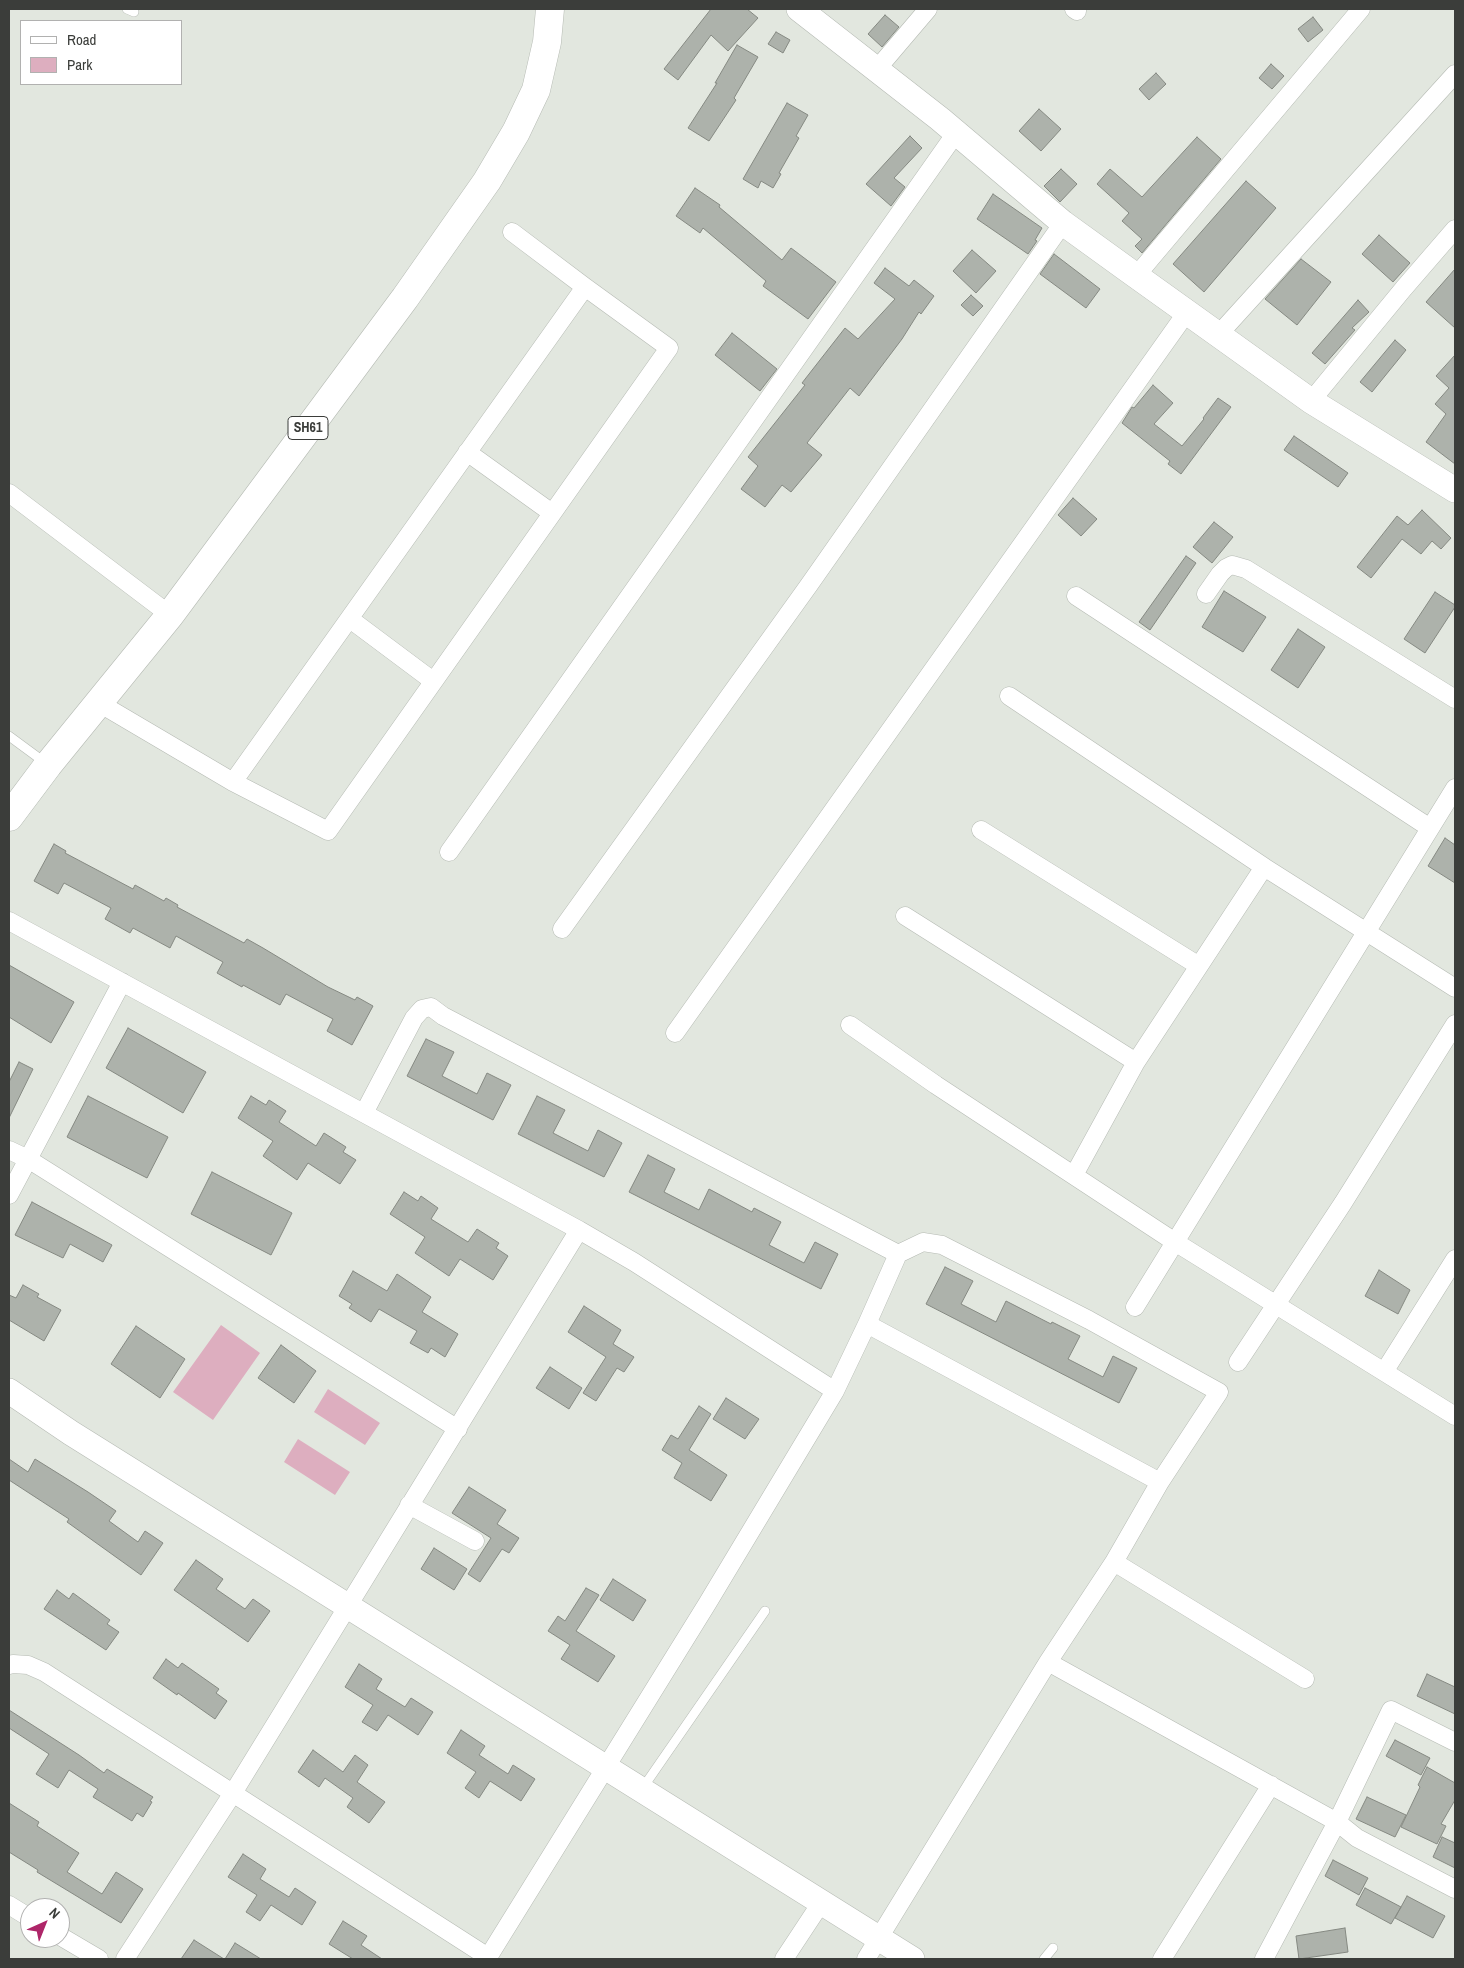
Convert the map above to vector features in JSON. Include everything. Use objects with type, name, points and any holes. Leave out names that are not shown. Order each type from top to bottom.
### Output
[{"type":"main road","name":"SH61","points":[[9,817],[48,765],[170,615],[405,298],[487,181],[516,132],[536,90],[547,42],[550,9]]},
{"type":"street","points":[[799,9],[956,133],[1063,223],[1311,401],[1455,490]]},
{"type":"street","points":[[877,69],[928,9]]},
{"type":"street","points":[[1136,276],[1361,9]]},
{"type":"street","points":[[1219,334],[1455,74]]},
{"type":"street","points":[[449,852],[956,133]]},
{"type":"street","points":[[562,929],[809,585],[1063,223]]},
{"type":"street","points":[[1311,401],[1455,229]]},
{"type":"street","points":[[99,703],[233,782],[328,831],[669,348],[512,232]]},
{"type":"street","points":[[233,782],[585,287]]},
{"type":"street","points":[[675,1033],[1186,312]]},
{"type":"street","points":[[467,452],[552,514]]},
{"type":"street","points":[[12,501],[170,615]]},
{"type":"street","points":[[1206,594],[1226,568],[1232,565],[1246,569],[1455,699]]},
{"type":"street","points":[[1076,596],[1430,828]]},
{"type":"street","points":[[350,619],[434,681]]},
{"type":"street","points":[[1008,696],[1264,867],[1455,988]]},
{"type":"street","points":[[1135,1307],[1455,788]]},
{"type":"street","points":[[981,830],[1199,966]]},
{"type":"street","points":[[1074,1175],[1136,1062],[1264,867]]},
{"type":"street","points":[[905,916],[1136,1062]]},
{"type":"street","points":[[9,921],[579,1230],[634,1262],[835,1391]]},
{"type":"street","points":[[9,1195],[122,982]]},
{"type":"street","points":[[364,1113],[414,1018],[422,1009],[431,1007],[460,1025],[898,1254]]},
{"type":"street","points":[[1238,1362],[1343,1203],[1455,1024]]},
{"type":"street","points":[[850,1025],[936,1085],[1175,1242],[1455,1416]]},
{"type":"street","points":[[9,1150],[28,1159],[458,1429]]},
{"type":"street","points":[[125,1959],[233,1793],[408,1505],[458,1429],[579,1230]]},
{"type":"street","points":[[9,1666],[13,1664],[28,1665],[44,1672],[488,1958],[702,1612],[835,1391],[898,1254],[923,1242],[942,1245],[1089,1320],[1219,1392],[1160,1482],[1114,1562],[1048,1662],[866,1959]]},
{"type":"street","points":[[1384,1372],[1455,1259]]},
{"type":"street","points":[[867,1324],[1160,1482]]},
{"type":"street","points":[[9,1391],[71,1433],[912,1959]]},
{"type":"street","points":[[408,1505],[475,1541]]},
{"type":"street","points":[[1114,1562],[1305,1679]]},
{"type":"street","points":[[1048,1662],[1337,1822],[1357,1838],[1455,1889]]},
{"type":"street","points":[[1264,1959],[1337,1822],[1391,1710],[1455,1742]]},
{"type":"street","points":[[1162,1959],[1271,1785]]},
{"type":"street","points":[[784,1959],[821,1903]]},
{"type":"street","points":[[9,1905],[20,1912]]},
{"type":"street","points":[[70,1942],[98,1959]]},
{"type":"lane","points":[[9,736],[48,765]]},
{"type":"lane","points":[[641,1790],[766,1611]]},
{"type":"lane","points":[[1044,1959],[1053,1948]]},
{"type":"green space","points":[[221,1325],[260,1353],[213,1420],[173,1392]]},
{"type":"green space","points":[[328,1389],[380,1423],[365,1445],[314,1412]]},
{"type":"green space","points":[[298,1439],[350,1472],[335,1495],[284,1462]]},
{"type":"building","points":[[711,9],[747,9],[758,18],[728,51],[711,35],[678,80],[664,69]]},
{"type":"building","points":[[885,15],[899,27],[882,47],[868,34]]},
{"type":"building","points":[[1313,17],[1323,30],[1308,42],[1298,29]]},
{"type":"building","points":[[776,32],[790,40],[783,53],[768,44]]},
{"type":"building","points":[[737,45],[758,57],[734,98],[736,100],[709,141],[688,128],[717,83],[715,83]]},
{"type":"building","points":[[1271,64],[1284,76],[1272,89],[1259,78]]},
{"type":"building","points":[[1156,73],[1166,84],[1149,100],[1139,89]]},
{"type":"building","points":[[787,103],[808,115],[796,136],[799,138],[779,173],[781,174],[773,188],[761,181],[758,188],[743,179]]},
{"type":"building","points":[[1039,109],[1061,129],[1041,151],[1019,131]]},
{"type":"building","points":[[910,136],[922,148],[894,178],[905,187],[891,206],[866,184]]},
{"type":"building","points":[[1197,137],[1221,159],[1142,253],[1135,246],[1142,239],[1122,221],[1129,213],[1097,184],[1110,169],[1142,197]]},
{"type":"building","points":[[1061,169],[1077,184],[1060,202],[1044,186]]},
{"type":"building","points":[[1246,181],[1276,208],[1204,292],[1173,264]]},
{"type":"building","points":[[695,188],[720,205],[719,207],[782,260],[791,248],[836,282],[808,319],[763,286],[766,281],[703,228],[700,233],[676,216]]},
{"type":"building","points":[[993,194],[1042,228],[1035,240],[1037,241],[1028,254],[977,219]]},
{"type":"building","points":[[1379,235],[1410,263],[1393,282],[1362,254]]},
{"type":"building","points":[[972,250],[996,271],[976,293],[953,271]]},
{"type":"building","points":[[1054,254],[1100,289],[1086,308],[1040,274]]},
{"type":"building","points":[[1301,259],[1331,282],[1297,325],[1265,299]]},
{"type":"building","points":[[885,268],[909,286],[914,280],[934,296],[921,314],[919,312],[902,339],[859,396],[850,388],[807,443],[822,455],[791,492],[782,485],[765,507],[741,489],[758,466],[748,457],[805,385],[802,383],[845,328],[858,339],[895,299],[874,283]]},
{"type":"building","points":[[1455,269],[1455,328],[1426,302]]},
{"type":"building","points":[[971,295],[983,306],[973,316],[961,305]]},
{"type":"building","points":[[1358,300],[1369,312],[1352,328],[1355,330],[1325,364],[1312,353]]},
{"type":"building","points":[[732,333],[777,369],[760,391],[715,355]]},
{"type":"building","points":[[1395,340],[1406,350],[1372,392],[1360,382]]},
{"type":"building","points":[[1455,355],[1455,464],[1426,442],[1446,414],[1435,404],[1449,388],[1436,376]]},
{"type":"building","points":[[1153,385],[1173,403],[1154,424],[1182,446],[1218,398],[1231,407],[1181,474],[1168,464],[1170,461],[1122,423],[1132,407],[1134,408]]},
{"type":"building","points":[[1294,436],[1348,473],[1338,487],[1284,450]]},
{"type":"building","points":[[1073,498],[1097,519],[1081,536],[1058,515]]},
{"type":"building","points":[[1422,510],[1451,538],[1441,549],[1432,541],[1421,554],[1402,539],[1371,578],[1357,567],[1397,516],[1408,525]]},
{"type":"building","points":[[1214,522],[1233,537],[1212,563],[1193,547]]},
{"type":"building","points":[[1186,556],[1196,563],[1150,630],[1139,622]]},
{"type":"building","points":[[1224,591],[1266,617],[1243,652],[1202,627]]},
{"type":"building","points":[[1435,592],[1455,605],[1455,607],[1425,653],[1404,639]]},
{"type":"building","points":[[1298,629],[1325,647],[1298,688],[1271,670]]},
{"type":"building","points":[[1445,838],[1455,845],[1455,883],[1428,866]]},
{"type":"building","points":[[54,844],[66,851],[65,853],[133,889],[135,885],[164,901],[166,898],[178,905],[177,907],[244,943],[247,939],[328,987],[355,1000],[357,997],[373,1006],[352,1045],[327,1031],[333,1019],[286,994],[280,1005],[243,985],[242,987],[217,973],[223,962],[176,936],[170,948],[133,928],[130,933],[105,919],[111,908],[64,883],[58,894],[34,881]]},
{"type":"building","points":[[9,965],[74,1002],[51,1043],[9,1017]]},
{"type":"building","points":[[128,1028],[206,1072],[183,1113],[106,1068]]},
{"type":"building","points":[[426,1039],[454,1052],[442,1076],[477,1094],[487,1073],[511,1085],[493,1120],[407,1076]]},
{"type":"building","points":[[19,1062],[33,1069],[9,1118],[9,1082]]},
{"type":"building","points":[[88,1096],[168,1137],[147,1178],[67,1137]]},
{"type":"building","points":[[251,1096],[266,1105],[269,1100],[286,1111],[279,1122],[316,1146],[324,1133],[346,1147],[343,1152],[356,1160],[340,1184],[308,1163],[297,1180],[263,1156],[273,1141],[238,1118]]},
{"type":"building","points":[[537,1096],[565,1110],[553,1133],[588,1151],[598,1130],[622,1143],[604,1177],[518,1134]]},
{"type":"building","points":[[648,1155],[675,1169],[664,1192],[699,1210],[709,1189],[752,1212],[754,1208],[781,1222],[769,1245],[804,1263],[815,1242],[838,1254],[821,1289],[629,1192]]},
{"type":"building","points":[[212,1172],[292,1213],[271,1255],[191,1214]]},
{"type":"building","points":[[404,1192],[418,1201],[421,1196],[438,1208],[431,1219],[468,1242],[477,1229],[499,1243],[496,1248],[508,1256],[493,1280],[460,1259],[449,1276],[415,1253],[425,1237],[390,1214]]},
{"type":"building","points":[[32,1202],[112,1245],[103,1262],[70,1244],[63,1258],[15,1235]]},
{"type":"building","points":[[945,1267],[973,1281],[961,1304],[996,1322],[1006,1301],[1051,1324],[1052,1322],[1080,1336],[1068,1359],[1103,1377],[1113,1356],[1137,1368],[1119,1403],[926,1304]]},
{"type":"building","points":[[1379,1270],[1410,1290],[1398,1314],[1365,1296]]},
{"type":"building","points":[[353,1271],[387,1291],[397,1274],[431,1297],[422,1312],[458,1334],[445,1357],[431,1348],[428,1353],[410,1343],[417,1331],[379,1309],[371,1322],[349,1308],[352,1304],[339,1296]]},
{"type":"building","points":[[23,1285],[39,1294],[37,1297],[61,1310],[44,1341],[9,1320],[9,1295],[16,1298]]},
{"type":"building","points":[[584,1306],[621,1330],[613,1344],[634,1357],[624,1372],[617,1368],[596,1401],[583,1393],[606,1357],[568,1332]]},
{"type":"building","points":[[136,1326],[185,1359],[160,1398],[111,1364]]},
{"type":"building","points":[[281,1345],[316,1371],[294,1403],[258,1378]]},
{"type":"building","points":[[550,1367],[582,1388],[569,1409],[536,1388]]},
{"type":"building","points":[[726,1398],[759,1419],[745,1439],[713,1419]]},
{"type":"building","points":[[699,1406],[711,1414],[689,1450],[727,1475],[711,1501],[674,1478],[682,1463],[662,1450],[671,1435],[678,1439]]},
{"type":"building","points":[[9,1459],[28,1472],[35,1459],[116,1511],[109,1521],[138,1542],[145,1531],[163,1543],[141,1575],[67,1522],[69,1519],[9,1480]]},
{"type":"building","points":[[469,1487],[506,1510],[497,1524],[519,1538],[509,1553],[502,1549],[480,1582],[468,1574],[491,1538],[452,1513]]},
{"type":"building","points":[[434,1548],[467,1569],[454,1590],[421,1569]]},
{"type":"building","points":[[196,1560],[223,1579],[216,1589],[245,1609],[253,1599],[270,1611],[248,1642],[174,1590]]},
{"type":"building","points":[[613,1579],[646,1600],[633,1621],[600,1600]]},
{"type":"building","points":[[586,1588],[599,1595],[576,1631],[615,1656],[598,1682],[561,1659],[570,1645],[548,1631],[558,1616],[565,1621]]},
{"type":"building","points":[[57,1590],[69,1599],[73,1593],[110,1620],[107,1624],[119,1632],[106,1650],[44,1609]]},
{"type":"building","points":[[166,1659],[178,1668],[182,1663],[219,1689],[216,1693],[227,1701],[215,1719],[153,1678]]},
{"type":"building","points":[[359,1664],[382,1679],[376,1689],[405,1707],[411,1698],[433,1712],[418,1735],[388,1715],[377,1731],[362,1722],[373,1705],[345,1687]]},
{"type":"building","points":[[1427,1674],[1455,1687],[1455,1714],[1417,1696]]},
{"type":"building","points":[[9,1710],[104,1773],[107,1769],[153,1797],[143,1817],[137,1813],[132,1821],[93,1797],[98,1789],[69,1770],[58,1788],[36,1774],[49,1754],[9,1728]]},
{"type":"building","points":[[461,1730],[485,1746],[479,1755],[508,1774],[513,1765],[535,1779],[521,1801],[490,1781],[479,1798],[465,1788],[476,1772],[447,1753]]},
{"type":"building","points":[[1395,1740],[1430,1758],[1421,1775],[1386,1756]]},
{"type":"building","points":[[313,1750],[343,1772],[355,1755],[368,1765],[357,1782],[385,1802],[369,1823],[347,1807],[353,1798],[325,1778],[319,1787],[298,1772]]},
{"type":"building","points":[[1427,1767],[1455,1783],[1455,1800],[1441,1824],[1446,1826],[1437,1844],[1401,1827],[1420,1787],[1418,1785]]},
{"type":"building","points":[[1367,1797],[1406,1815],[1395,1837],[1356,1819]]},
{"type":"building","points":[[9,1803],[39,1822],[37,1826],[79,1853],[67,1872],[102,1894],[116,1872],[143,1889],[121,1923],[37,1872],[38,1870],[9,1852]]},
{"type":"building","points":[[1442,1837],[1455,1843],[1455,1868],[1433,1857]]},
{"type":"building","points":[[243,1854],[266,1869],[260,1879],[289,1897],[295,1888],[316,1902],[302,1925],[271,1905],[260,1921],[246,1912],[257,1895],[228,1877]]},
{"type":"building","points":[[1333,1860],[1368,1878],[1359,1895],[1325,1876]]},
{"type":"building","points":[[1365,1888],[1401,1907],[1391,1924],[1356,1905]]},
{"type":"building","points":[[1407,1896],[1445,1916],[1433,1938],[1395,1918]]},
{"type":"building","points":[[343,1921],[367,1936],[361,1945],[382,1959],[353,1959],[329,1944]]},
{"type":"building","points":[[1345,1928],[1348,1952],[1299,1959],[1296,1936]]},
{"type":"building","points":[[194,1940],[224,1959],[181,1959]]},
{"type":"building","points":[[235,1943],[261,1959],[225,1959]]}]
